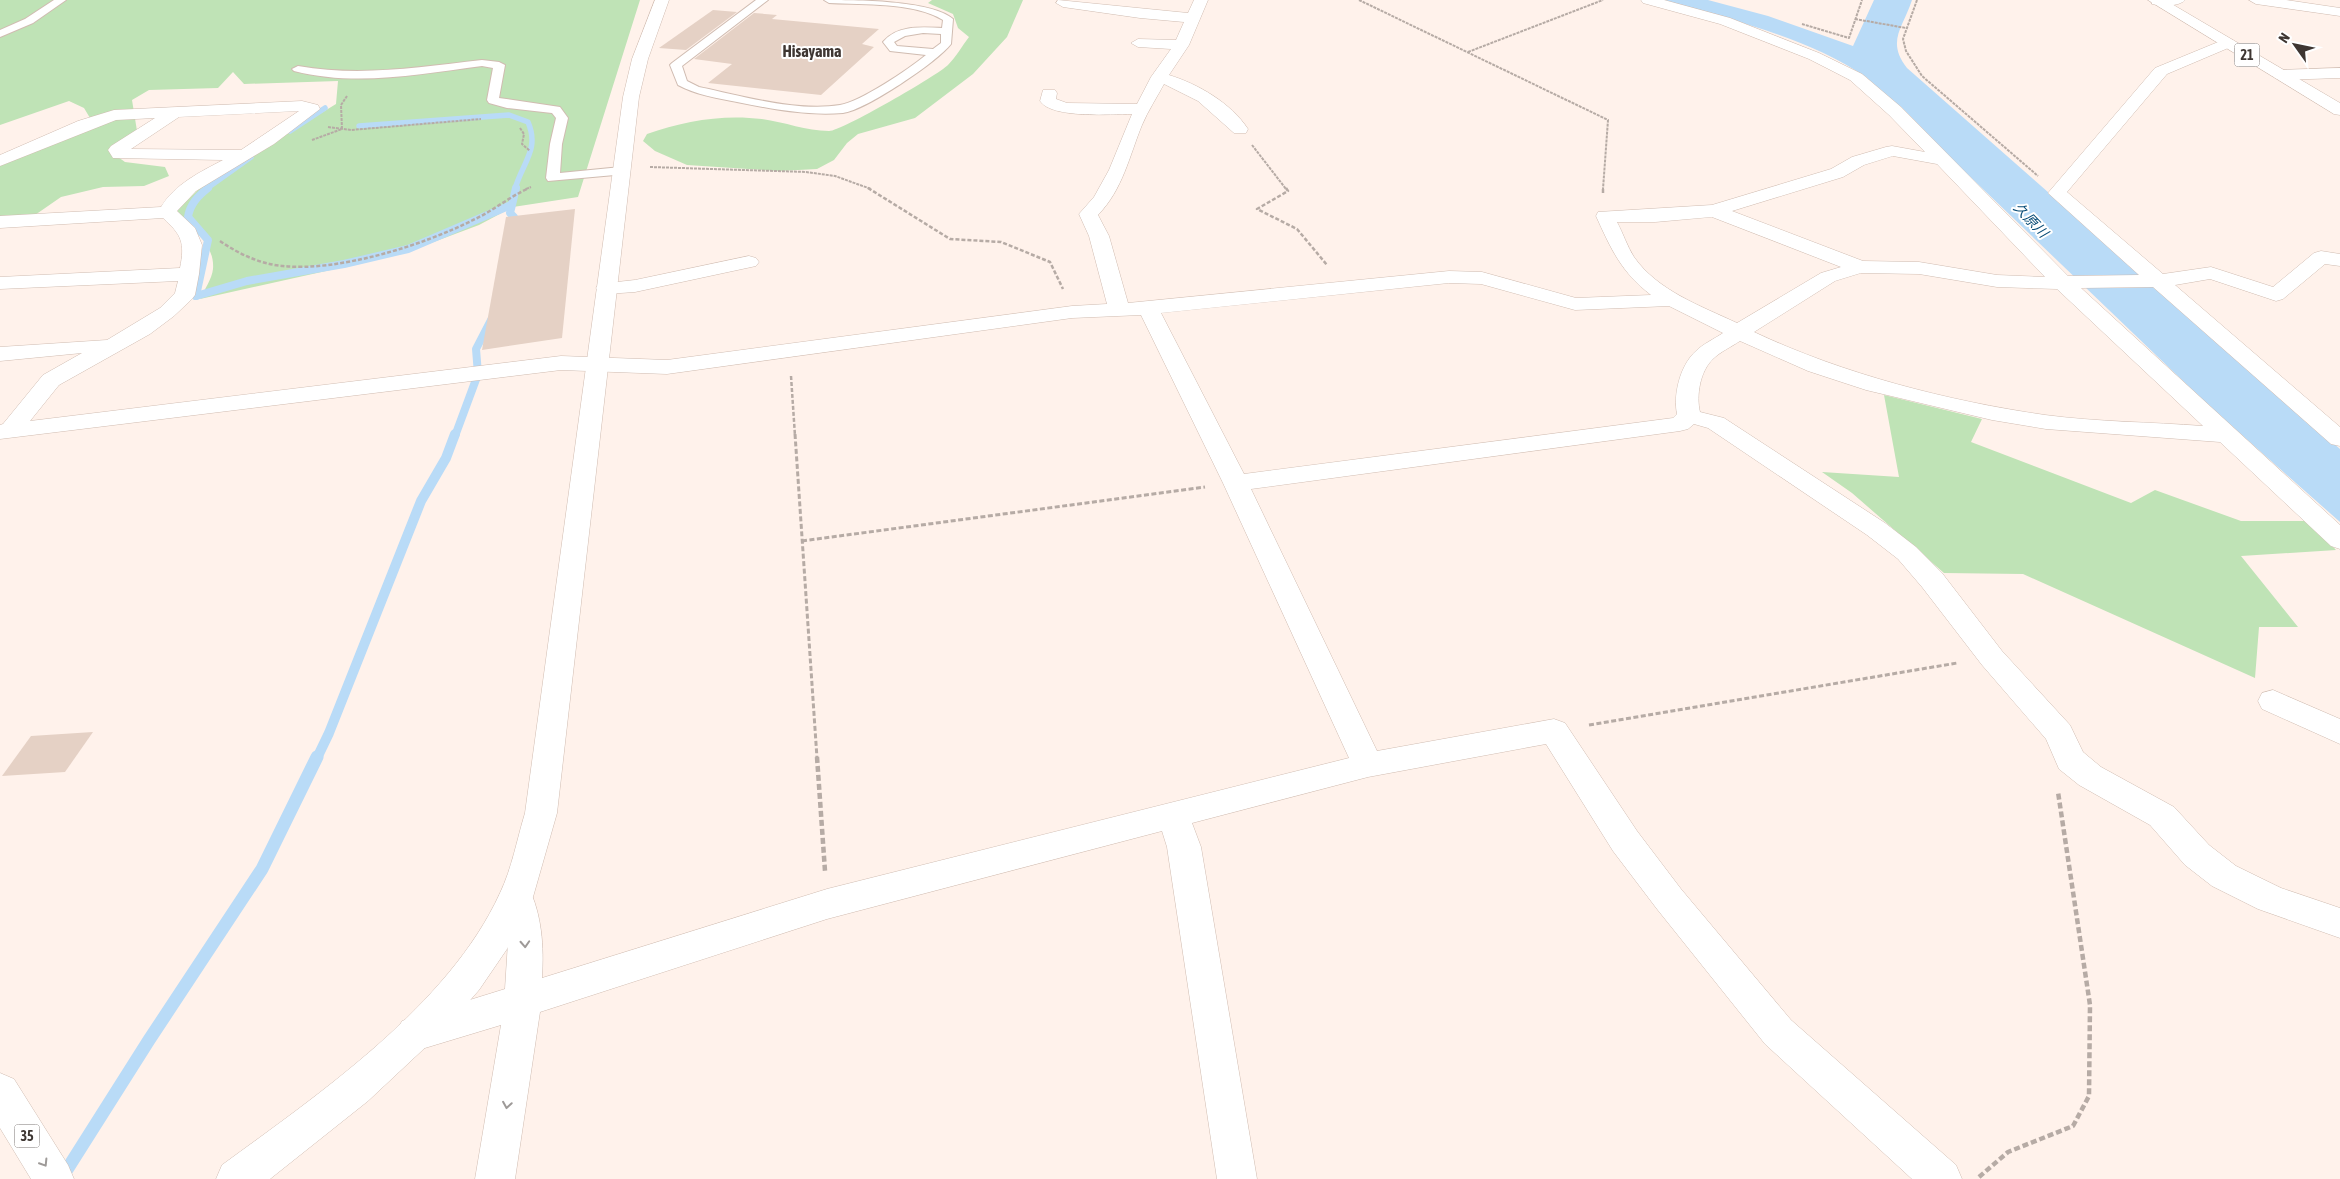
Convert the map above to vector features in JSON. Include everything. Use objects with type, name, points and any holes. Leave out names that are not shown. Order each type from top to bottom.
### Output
[{"type":"street","points":[[236,1179],[309,1125],[415,1034],[462,982],[492,942],[516,896],[541,813],[564,642],[596,364],[634,87],[640,59],[662,0]]},
{"type":"street","points":[[1119,309],[1100,236],[1088,214],[1102,200],[1118,170],[1134,125],[1159,77],[1181,45],[1201,0]]},
{"type":"street","points":[[1648,0],[1742,27],[1814,56],[1856,77],[1895,111],[2063,283],[2339,538]]},
{"type":"street","points":[[2156,1],[2178,0]]},
{"type":"street","points":[[2256,0],[2340,12]]},
{"type":"street","name":"21","points":[[2156,1],[2340,110]]},
{"type":"street","points":[[1062,3],[1140,14],[1192,18]]},
{"type":"street","points":[[1138,43],[1181,45]]},
{"type":"street","points":[[2228,43],[2161,71],[2057,193],[2340,439]]},
{"type":"street","points":[[2280,75],[2340,73]]},
{"type":"street","points":[[1159,77],[1178,83],[1214,103],[1240,129]]},
{"type":"street","points":[[1049,93],[1048,101],[1064,108],[1142,109]]},
{"type":"street","points":[[0,161],[84,124],[114,115],[302,106],[312,109],[245,155],[188,188],[170,206],[168,212]]},
{"type":"street","points":[[177,111],[117,150],[119,154],[245,155]]},
{"type":"street","points":[[1943,160],[1892,151],[1858,161],[1837,173],[1714,210],[1654,216],[1605,216],[1625,258],[1643,278],[1672,300],[1775,350],[1874,385],[1992,413],[2046,422],[2226,435]]},
{"type":"street","points":[[1714,210],[1860,266],[1919,268],[1997,281],[2063,283],[2158,281],[2211,273],[2276,295],[2321,257],[2340,260]]},
{"type":"street","points":[[0,222],[168,212],[187,229],[194,248],[185,295],[167,312],[51,380],[5,431]]},
{"type":"street","points":[[606,288],[635,286],[749,262]]},
{"type":"street","points":[[1688,416],[1686,401],[1688,390],[1692,376],[1704,356],[1737,333],[1828,277],[1860,266]]},
{"type":"street","points":[[0,283],[189,274]]},
{"type":"street","points":[[5,431],[561,363],[667,367],[1072,312],[1148,308],[1449,278],[1482,278],[1575,304],[1672,300]]},
{"type":"street","points":[[1148,308],[1236,483],[1368,764]]},
{"type":"street","points":[[0,354],[114,344]]},
{"type":"street","points":[[1236,483],[1680,424],[1688,416]]},
{"type":"street","points":[[1688,416],[1716,424],[1876,529],[1907,553],[1932,580],[1992,658],[2059,733],[2070,760],[2090,776],[2162,816],[2197,855],[2224,876],[2270,899],[2340,923]]},
{"type":"street","points":[[2273,701],[2340,732]]},
{"type":"street","points":[[415,1034],[827,904],[1368,764],[1554,731],[1625,841],[1669,899],[1778,1032],[1942,1179]]},
{"type":"street","points":[[1172,815],[1184,847],[1237,1179]]},
{"type":"street","points":[[495,1179],[523,1001],[526,942],[516,896]]},
{"type":"street","name":"35","points":[[0,1092],[54,1179]]},
{"type":"lane","points":[[0,34],[29,20],[61,0]]},
{"type":"lane","points":[[763,0],[676,65],[682,83],[696,90],[792,109],[843,109],[878,92],[916,69],[946,44],[948,19],[942,13],[918,3],[829,0]]},
{"type":"lane","points":[[936,52],[894,49],[888,42],[898,33],[915,30],[948,32]]},
{"type":"lane","points":[[298,69],[320,75],[349,76],[482,63],[499,64],[493,100],[507,104],[556,110],[562,118],[553,178],[622,168]]},
{"type":"path","points":[[1359,0],[1608,120],[1603,184],[1605,216]]},
{"type":"path","points":[[1467,52],[1603,0]]},
{"type":"path","points":[[1802,24],[1849,38],[1862,0]]},
{"type":"path","points":[[1917,0],[1903,38],[1906,51],[1922,76],[2057,193]]},
{"type":"path","points":[[1855,19],[1906,28]]},
{"type":"path","points":[[342,129],[341,105],[352,85],[349,76]]},
{"type":"path","points":[[306,114],[324,126],[342,129],[378,129],[488,120]]},
{"type":"path","points":[[517,124],[524,134],[522,144],[528,151],[542,155],[556,154]]},
{"type":"path","points":[[306,142],[342,129]]},
{"type":"path","points":[[1240,129],[1288,191],[1257,209],[1296,229],[1345,287]]},
{"type":"path","points":[[622,168],[806,172],[835,176],[853,181],[875,191],[950,239],[1001,242],[1050,262],[1072,312]]},
{"type":"path","points":[[214,237],[231,250],[261,262],[292,267],[366,256],[416,242],[473,220],[524,190],[553,178]]},
{"type":"path","points":[[789,351],[827,904]]},
{"type":"path","points":[[802,541],[1236,483]]},
{"type":"path","points":[[1554,731],[1992,658]]},
{"type":"path","points":[[1976,1179],[2008,1152],[2073,1126],[2089,1096],[2090,1005],[2057,786],[2070,760]]},
{"type":"green space","points":[[0,0],[640,0],[578,197],[513,207],[479,225],[423,246],[362,263],[200,299],[210,281],[213,260],[201,237],[174,213],[202,186],[336,104],[338,81],[244,84],[233,72],[218,88],[149,90],[132,100],[137,131],[111,152],[125,162],[165,167],[169,176],[144,186],[103,187],[61,197],[35,215],[0,218],[0,165],[90,118],[84,108],[69,101],[0,125]]},
{"type":"green space","points":[[932,0],[1023,0],[1007,37],[973,74],[915,118],[858,134],[847,143],[834,160],[817,169],[779,171],[687,165],[655,151],[643,141],[647,134],[661,129],[689,122],[718,118],[762,119],[812,130],[829,131],[851,123],[940,71],[951,62],[969,37],[958,28],[953,14],[928,3]]},
{"type":"green space","points":[[1884,395],[1982,419],[1971,442],[2131,503],[2155,490],[2241,521],[2309,521],[2336,550],[2241,556],[2298,627],[2259,627],[2255,678],[2023,574],[1944,573],[1852,493],[1822,472],[1899,477]]},
{"type":"water","name":"久原川","points":[[1658,0],[1708,0],[1768,16],[1853,46],[1874,0],[1912,0],[1898,34],[1897,42],[1901,58],[1907,68],[2340,449],[2340,522],[2208,405],[1866,77],[1818,50],[1766,30]]},
{"type":"building","points":[[713,10],[737,12],[686,50],[659,48]]},
{"type":"building","points":[[754,13],[777,15],[772,19],[879,29],[862,44],[874,47],[821,95],[708,83],[732,64],[694,59]]},
{"type":"building","points":[[575,209],[562,338],[482,350],[506,217]]},
{"type":"building","points":[[93,732],[65,772],[2,776],[31,736]]},
{"type":"waterway","points":[[290,131],[325,108]]},
{"type":"waterway","points":[[359,126],[509,115],[528,122],[531,132],[531,149],[515,189]]},
{"type":"waterway","points":[[206,189],[251,157]]},
{"type":"waterway","points":[[208,188],[195,201],[188,217],[208,240],[196,296],[247,281],[344,264],[408,249],[511,205]]},
{"type":"waterway","points":[[512,228],[514,217],[510,213],[516,188]]},
{"type":"waterway","points":[[455,436],[478,374],[476,349],[491,320]]},
{"type":"waterway","points":[[317,758],[329,733],[421,501],[446,458],[455,434]]},
{"type":"waterway","points":[[61,1179],[149,1040],[262,869],[317,757]]},
{"type":"district","name":"Hisayama","points":[[812,51]]}]
